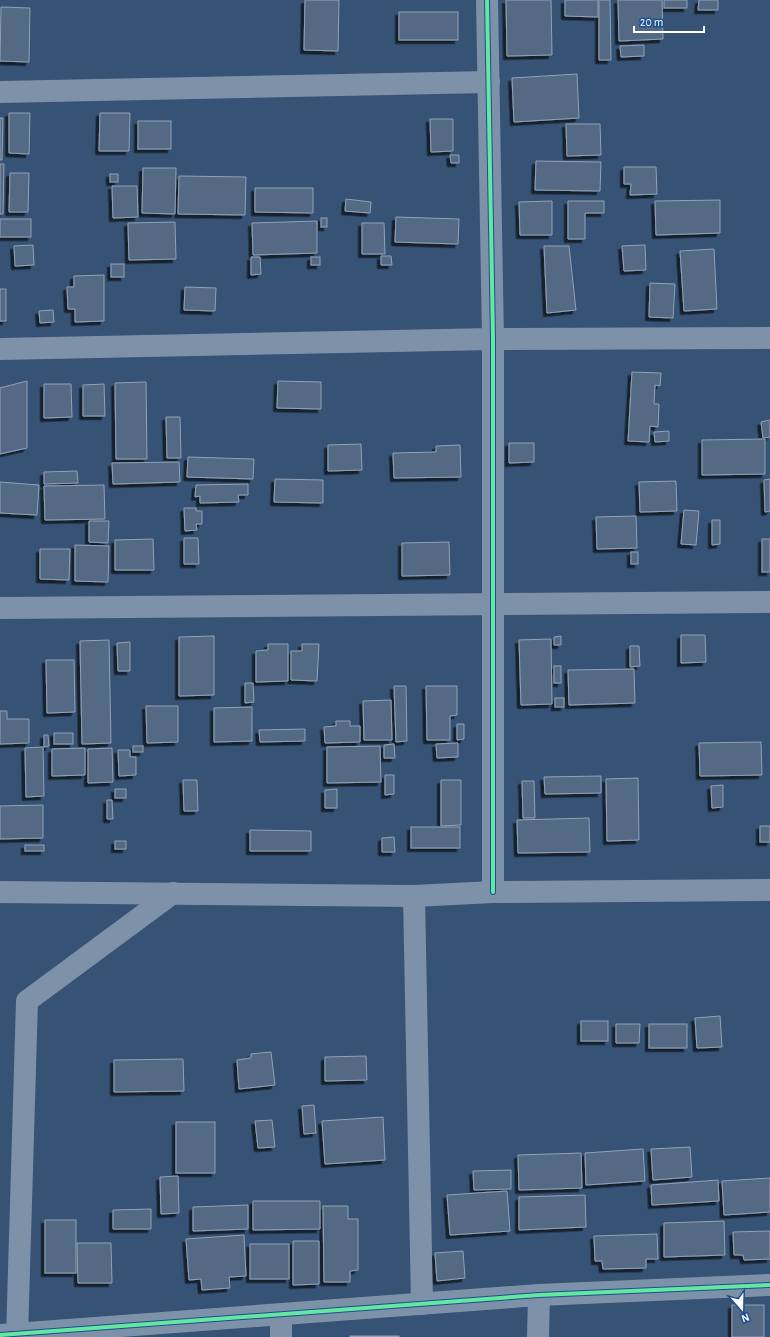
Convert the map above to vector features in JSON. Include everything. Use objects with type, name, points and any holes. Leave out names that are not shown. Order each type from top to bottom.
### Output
[{"type":"street","points":[[487,0],[493,339],[493,892]]},
{"type":"street","points":[[0,92],[489,82]]},
{"type":"street","points":[[0,349],[493,339],[770,338]]},
{"type":"street","points":[[0,608],[770,602]]},
{"type":"street","points":[[0,892],[414,896],[493,892],[770,890]]},
{"type":"street","points":[[173,893],[27,1001],[12,1336],[539,1295],[770,1285]]},
{"type":"street","points":[[414,896],[422,1304]]},
{"type":"street","points":[[538,1337],[539,1295]]},
{"type":"street","points":[[280,1337],[281,1315]]},
{"type":"building","points":[[305,0],[339,0],[338,51],[304,50]]},
{"type":"building","points":[[506,0],[551,0],[552,55],[507,56]]},
{"type":"building","points":[[565,0],[598,0],[598,17],[565,16]]},
{"type":"building","points":[[599,0],[610,0],[611,60],[599,60]]},
{"type":"building","points":[[618,0],[662,0],[663,39],[619,41]]},
{"type":"building","points":[[664,0],[687,0],[687,8],[664,8]]},
{"type":"building","points":[[699,0],[718,0],[718,10],[698,10]]},
{"type":"building","points":[[1,7],[30,8],[29,62],[0,61]]},
{"type":"building","points":[[399,12],[458,12],[458,40],[399,40]]},
{"type":"building","points":[[644,45],[644,56],[621,57],[620,46]]},
{"type":"building","points":[[577,74],[579,118],[514,122],[512,78]]},
{"type":"building","points":[[9,113],[30,113],[29,154],[9,153]]},
{"type":"building","points":[[100,113],[130,113],[129,151],[99,151]]},
{"type":"building","points":[[0,118],[3,118],[2,160],[0,160]]},
{"type":"building","points":[[430,119],[453,119],[453,151],[431,152]]},
{"type":"building","points":[[138,121],[171,121],[171,149],[138,149]]},
{"type":"building","points":[[566,124],[600,124],[601,155],[567,156]]},
{"type":"building","points":[[450,155],[459,155],[459,163],[451,163]]},
{"type":"building","points":[[536,161],[601,162],[600,191],[535,190]]},
{"type":"building","points":[[0,164],[4,164],[3,214],[0,214]]},
{"type":"building","points":[[624,167],[656,167],[657,194],[630,195],[631,184],[624,184]]},
{"type":"building","points":[[143,168],[176,168],[175,214],[142,213]]},
{"type":"building","points":[[10,173],[29,173],[28,212],[9,212]]},
{"type":"building","points":[[110,174],[118,174],[118,182],[110,182]]},
{"type":"building","points":[[179,176],[246,177],[245,215],[178,214]]},
{"type":"building","points":[[112,186],[137,186],[138,217],[113,218]]},
{"type":"building","points":[[255,188],[313,188],[313,213],[255,212]]},
{"type":"building","points":[[346,199],[371,202],[370,213],[345,211]]},
{"type":"building","points":[[720,200],[720,233],[656,235],[655,201]]},
{"type":"building","points":[[552,201],[552,235],[520,235],[519,202]]},
{"type":"building","points":[[568,201],[604,201],[604,213],[585,213],[585,239],[568,239]]},
{"type":"building","points":[[396,217],[459,219],[458,244],[395,242]]},
{"type":"building","points":[[321,218],[327,218],[327,227],[321,227]]},
{"type":"building","points":[[0,219],[31,219],[31,237],[0,237]]},
{"type":"building","points":[[317,221],[317,253],[253,255],[252,223]]},
{"type":"building","points":[[175,222],[176,259],[129,260],[128,223]]},
{"type":"building","points":[[362,223],[384,223],[385,254],[362,254]]},
{"type":"building","points":[[33,245],[34,265],[15,266],[14,246]]},
{"type":"building","points":[[645,245],[646,270],[624,271],[622,246]]},
{"type":"building","points":[[544,246],[569,246],[576,310],[547,313]]},
{"type":"building","points":[[714,249],[717,309],[684,311],[680,251]]},
{"type":"building","points":[[381,256],[391,256],[392,265],[381,265]]},
{"type":"building","points":[[251,257],[260,257],[261,274],[251,275]]},
{"type":"building","points":[[311,257],[320,257],[320,265],[311,265]]},
{"type":"building","points":[[111,264],[124,264],[124,277],[111,277]]},
{"type":"building","points":[[104,275],[104,321],[75,322],[75,309],[68,309],[67,287],[74,287],[74,276]]},
{"type":"building","points":[[650,283],[675,284],[673,318],[649,317]]},
{"type":"building","points":[[185,287],[216,288],[215,311],[184,310]]},
{"type":"building","points":[[0,289],[6,289],[6,321],[0,321]]},
{"type":"building","points":[[53,310],[54,322],[40,323],[39,311]]},
{"type":"building","points":[[632,372],[661,373],[660,386],[655,385],[654,404],[659,404],[658,427],[650,426],[649,442],[628,441]]},
{"type":"building","points":[[27,381],[27,448],[0,454],[0,388]]},
{"type":"building","points":[[278,381],[321,382],[321,409],[277,408]]},
{"type":"building","points":[[146,382],[147,459],[116,459],[115,383]]},
{"type":"building","points":[[44,384],[71,384],[72,417],[44,418]]},
{"type":"building","points":[[104,384],[105,416],[83,416],[83,385]]},
{"type":"building","points":[[166,417],[180,417],[181,458],[167,458]]},
{"type":"building","points":[[770,420],[770,437],[763,438],[761,422]]},
{"type":"building","points":[[669,431],[669,441],[655,442],[654,432]]},
{"type":"building","points":[[765,439],[765,474],[702,475],[702,440]]},
{"type":"building","points":[[509,443],[534,443],[534,462],[509,463]]},
{"type":"building","points":[[361,444],[362,470],[328,471],[328,445]]},
{"type":"building","points":[[460,445],[461,477],[394,478],[393,453],[436,452],[436,446]]},
{"type":"building","points":[[188,457],[254,459],[253,479],[187,477]]},
{"type":"building","points":[[179,462],[180,482],[113,484],[112,463]]},
{"type":"building","points":[[77,471],[78,483],[44,484],[44,472]]},
{"type":"building","points":[[275,479],[323,480],[323,503],[274,502]]},
{"type":"building","points":[[770,479],[770,511],[765,512],[764,480]]},
{"type":"building","points":[[676,481],[677,511],[640,512],[639,482]]},
{"type":"building","points":[[0,482],[39,485],[37,515],[0,513]]},
{"type":"building","points":[[248,484],[248,495],[238,495],[239,502],[200,503],[200,496],[195,497],[196,485]]},
{"type":"building","points":[[104,485],[105,519],[45,520],[44,486]]},
{"type":"building","points":[[184,508],[196,508],[196,511],[202,511],[202,524],[196,524],[197,530],[185,531]]},
{"type":"building","points":[[684,510],[699,511],[696,545],[681,544]]},
{"type":"building","points":[[636,516],[637,548],[597,549],[596,517]]},
{"type":"building","points":[[712,520],[720,520],[720,544],[712,545]]},
{"type":"building","points":[[89,521],[109,521],[108,543],[89,542]]},
{"type":"building","points":[[184,538],[198,538],[199,564],[184,564]]},
{"type":"building","points":[[153,539],[154,570],[115,570],[115,540]]},
{"type":"building","points":[[762,539],[770,539],[770,572],[762,572]]},
{"type":"building","points":[[449,542],[450,575],[402,576],[402,543]]},
{"type":"building","points":[[75,545],[109,546],[108,582],[75,581]]},
{"type":"building","points":[[40,549],[70,549],[69,580],[40,579]]},
{"type":"building","points":[[631,552],[638,552],[638,564],[631,564]]},
{"type":"building","points":[[681,635],[705,635],[706,662],[681,663]]},
{"type":"building","points":[[214,636],[214,695],[179,696],[179,637]]},
{"type":"building","points":[[561,636],[561,645],[554,645],[554,637]]},
{"type":"building","points":[[551,639],[552,704],[521,705],[519,640]]},
{"type":"building","points":[[109,640],[111,743],[82,744],[80,641]]},
{"type":"building","points":[[130,642],[130,671],[118,671],[117,643]]},
{"type":"building","points":[[268,644],[288,644],[288,681],[256,682],[256,651],[268,650]]},
{"type":"building","points":[[302,644],[319,644],[317,681],[291,680],[291,651],[302,651]]},
{"type":"building","points":[[630,646],[639,646],[640,666],[630,667]]},
{"type":"building","points":[[46,660],[74,660],[75,712],[47,713]]},
{"type":"building","points":[[554,666],[561,666],[561,683],[554,683]]},
{"type":"building","points":[[634,669],[635,703],[569,705],[568,670]]},
{"type":"building","points":[[245,683],[253,683],[254,702],[245,703]]},
{"type":"building","points":[[394,686],[406,686],[407,741],[396,742]]},
{"type":"building","points":[[426,686],[457,686],[457,715],[450,716],[450,740],[427,740]]},
{"type":"building","points":[[555,698],[564,698],[564,707],[555,707]]},
{"type":"building","points":[[391,700],[392,740],[364,740],[363,701]]},
{"type":"building","points":[[146,706],[178,706],[178,742],[147,743]]},
{"type":"building","points":[[252,707],[252,741],[214,742],[214,708]]},
{"type":"building","points":[[0,711],[7,711],[7,719],[29,719],[29,743],[0,744]]},
{"type":"building","points":[[336,721],[350,721],[350,726],[360,726],[360,742],[325,743],[324,727],[336,726]]},
{"type":"building","points":[[457,724],[464,724],[464,739],[457,740]]},
{"type":"building","points":[[305,729],[305,741],[260,742],[259,730]]},
{"type":"building","points":[[54,733],[73,733],[73,744],[54,744]]},
{"type":"building","points":[[44,735],[48,735],[49,746],[44,747]]},
{"type":"building","points":[[761,742],[762,775],[700,776],[699,743]]},
{"type":"building","points":[[458,743],[458,757],[437,758],[436,744]]},
{"type":"building","points":[[394,744],[395,758],[384,758],[384,745]]},
{"type":"building","points":[[133,746],[143,746],[143,752],[133,752]]},
{"type":"building","points":[[380,746],[381,782],[327,783],[327,747]]},
{"type":"building","points":[[43,747],[44,796],[26,797],[25,748]]},
{"type":"building","points":[[85,748],[85,775],[52,776],[52,749]]},
{"type":"building","points":[[112,748],[113,782],[88,783],[88,749]]},
{"type":"building","points":[[118,750],[130,750],[130,757],[136,757],[136,775],[119,776]]},
{"type":"building","points":[[385,775],[394,775],[394,794],[385,795]]},
{"type":"building","points":[[601,776],[601,793],[545,794],[544,777]]},
{"type":"building","points":[[638,778],[639,840],[607,841],[606,779]]},
{"type":"building","points":[[183,780],[197,780],[198,811],[184,811]]},
{"type":"building","points":[[441,780],[461,780],[461,825],[441,826]]},
{"type":"building","points":[[522,781],[534,781],[535,818],[523,818]]},
{"type":"building","points":[[723,785],[723,807],[712,808],[711,786]]},
{"type":"building","points":[[115,789],[126,789],[126,798],[115,798]]},
{"type":"building","points":[[337,789],[337,808],[325,808],[325,790]]},
{"type":"building","points":[[107,800],[112,800],[113,819],[107,819]]},
{"type":"building","points":[[43,805],[43,838],[0,839],[0,806]]},
{"type":"building","points":[[589,818],[590,852],[518,853],[517,820]]},
{"type":"building","points":[[760,826],[770,826],[770,842],[760,842]]},
{"type":"building","points":[[411,827],[460,827],[460,848],[411,848]]},
{"type":"building","points":[[250,830],[311,831],[311,851],[250,851]]},
{"type":"building","points":[[394,837],[395,852],[382,852],[382,838]]},
{"type":"building","points":[[115,841],[126,841],[126,849],[115,849]]},
{"type":"building","points":[[25,845],[44,845],[44,851],[25,851]]},
{"type":"building","points":[[720,1016],[722,1047],[697,1048],[695,1018]]},
{"type":"building","points":[[581,1021],[608,1021],[608,1041],[581,1041]]},
{"type":"building","points":[[616,1024],[640,1024],[639,1043],[616,1043]]},
{"type":"building","points":[[649,1024],[687,1024],[687,1048],[649,1048]]},
{"type":"building","points":[[271,1052],[275,1085],[239,1089],[237,1060],[251,1058],[251,1054]]},
{"type":"building","points":[[366,1056],[367,1080],[325,1081],[325,1057]]},
{"type":"building","points":[[183,1059],[184,1091],[114,1092],[114,1060]]},
{"type":"building","points":[[314,1105],[316,1133],[304,1134],[302,1106]]},
{"type":"building","points":[[383,1117],[385,1160],[325,1164],[322,1121]]},
{"type":"building","points":[[272,1120],[275,1147],[258,1148],[255,1121]]},
{"type":"building","points":[[176,1122],[215,1122],[215,1173],[176,1173]]},
{"type":"building","points":[[690,1147],[692,1177],[653,1180],[651,1149]]},
{"type":"building","points":[[643,1149],[645,1181],[586,1185],[585,1153]]},
{"type":"building","points":[[581,1153],[582,1188],[519,1190],[518,1155]]},
{"type":"building","points":[[511,1170],[511,1189],[474,1190],[473,1171]]},
{"type":"building","points":[[178,1176],[179,1213],[161,1214],[160,1177]]},
{"type":"building","points":[[770,1178],[770,1212],[724,1215],[722,1181]]},
{"type":"building","points":[[718,1180],[719,1201],[652,1205],[651,1185]]},
{"type":"building","points":[[507,1191],[510,1231],[450,1235],[447,1195]]},
{"type":"building","points":[[585,1195],[586,1227],[519,1230],[519,1197]]},
{"type":"building","points":[[253,1201],[320,1201],[320,1229],[253,1230]]},
{"type":"building","points":[[248,1205],[248,1229],[193,1231],[193,1207]]},
{"type":"building","points":[[323,1206],[348,1206],[348,1219],[358,1219],[358,1270],[350,1271],[350,1282],[324,1282]]},
{"type":"building","points":[[151,1209],[151,1229],[113,1229],[113,1210]]},
{"type":"building","points":[[45,1220],[76,1220],[76,1273],[45,1273]]},
{"type":"building","points":[[724,1221],[725,1255],[664,1257],[664,1223]]},
{"type":"building","points":[[770,1231],[770,1259],[744,1260],[743,1255],[734,1255],[733,1232]]},
{"type":"building","points":[[657,1234],[658,1259],[646,1259],[646,1268],[603,1269],[602,1261],[595,1261],[594,1236]]},
{"type":"building","points":[[244,1235],[246,1276],[229,1277],[230,1288],[202,1290],[201,1279],[189,1280],[186,1239]]},
{"type":"building","points":[[293,1241],[319,1241],[319,1284],[293,1285]]},
{"type":"building","points":[[77,1243],[111,1243],[112,1283],[78,1283]]},
{"type":"building","points":[[250,1244],[289,1244],[289,1279],[250,1279]]},
{"type":"building","points":[[463,1251],[465,1278],[437,1281],[435,1253]]},
{"type":"building","points":[[732,1305],[764,1305],[764,1337],[732,1337]]},
{"type":"building","points":[[399,1336],[399,1337],[350,1337]]},
{"type":"cycle path","points":[[487,0],[493,339],[493,892]]},
{"type":"cycle path","points":[[0,1335],[539,1295],[770,1285]]}]
